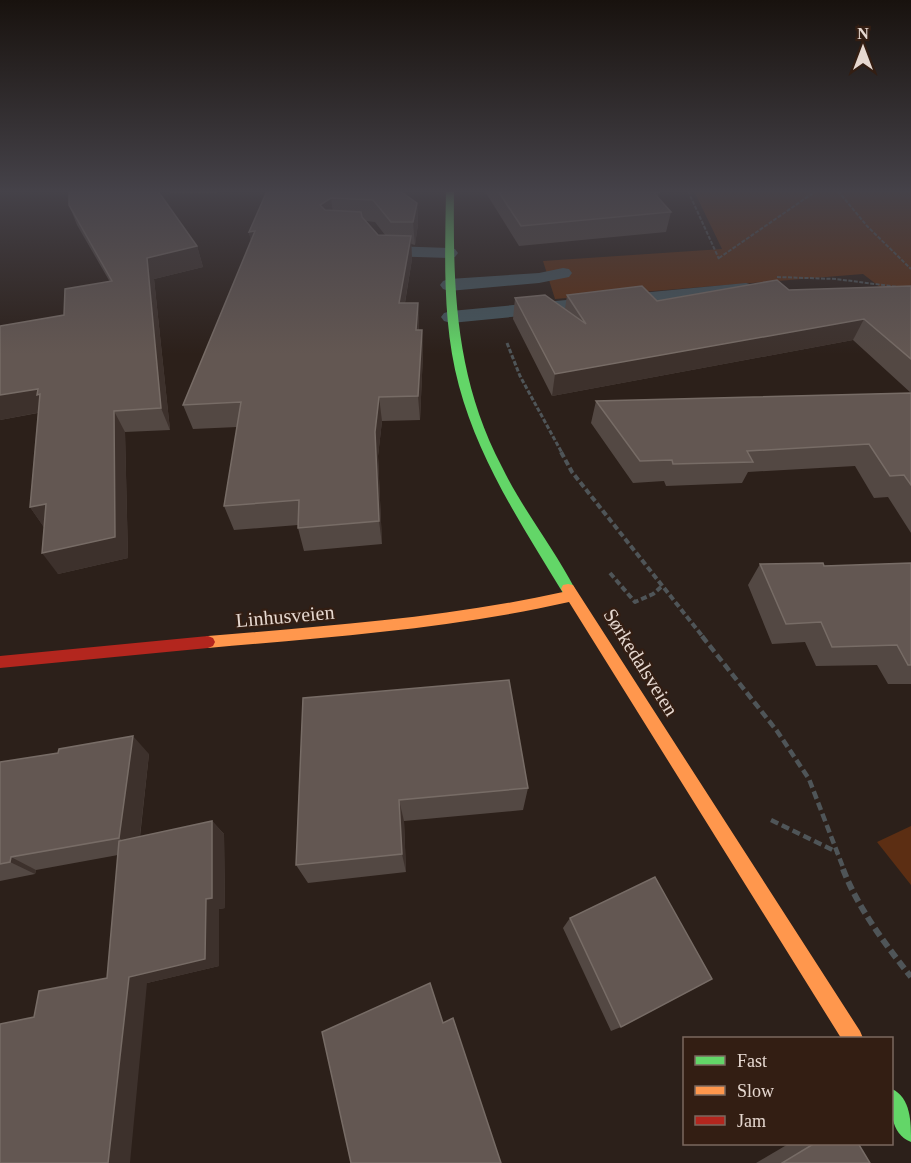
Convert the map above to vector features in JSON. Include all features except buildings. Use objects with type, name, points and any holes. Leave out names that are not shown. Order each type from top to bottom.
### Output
[{"type":"main road","name":"Sørkedalsveien","points":[[449,245],[451,316],[464,387],[485,443],[517,505],[572,596],[852,1037]]},
{"type":"main road","name":"Linhusveien","points":[[0,662],[442,620],[535,605],[572,596]]},
{"type":"main road","points":[[893,1103],[911,1131]]},
{"type":"lane","points":[[381,245],[386,251],[449,253]]},
{"type":"lane","points":[[449,285],[539,278],[563,273]]},
{"type":"lane","points":[[451,316],[733,290],[766,291]]},
{"type":"path","points":[[712,245],[733,290]]},
{"type":"path","points":[[718,258],[737,245]]},
{"type":"path","points":[[887,245],[911,269]]},
{"type":"path","points":[[733,290],[736,278],[836,279],[903,288]]},
{"type":"path","points":[[484,313],[495,320],[520,376],[572,472],[777,731],[809,779],[849,884],[885,944],[911,977]]},
{"type":"path","points":[[635,602],[653,594],[661,587]]},
{"type":"path","points":[[770,819],[837,853]]},
{"type":"shaded area","points":[[720,245],[911,245],[911,311],[863,274],[555,299],[543,261],[722,249]]},
{"type":"shaded area","points":[[911,826],[911,885],[877,842]]},
{"type":"traffic: fast","points":[[450,245],[454,338],[464,386],[473,413],[483,440],[508,491],[568,589]]},
{"type":"traffic: fast","points":[[893,1102],[911,1131]]},
{"type":"traffic: slow","points":[[568,589],[852,1037]]},
{"type":"traffic: slow","points":[[208,642],[436,620],[482,614],[572,596]]},
{"type":"traffic: jam","points":[[0,662],[208,642]]}]
